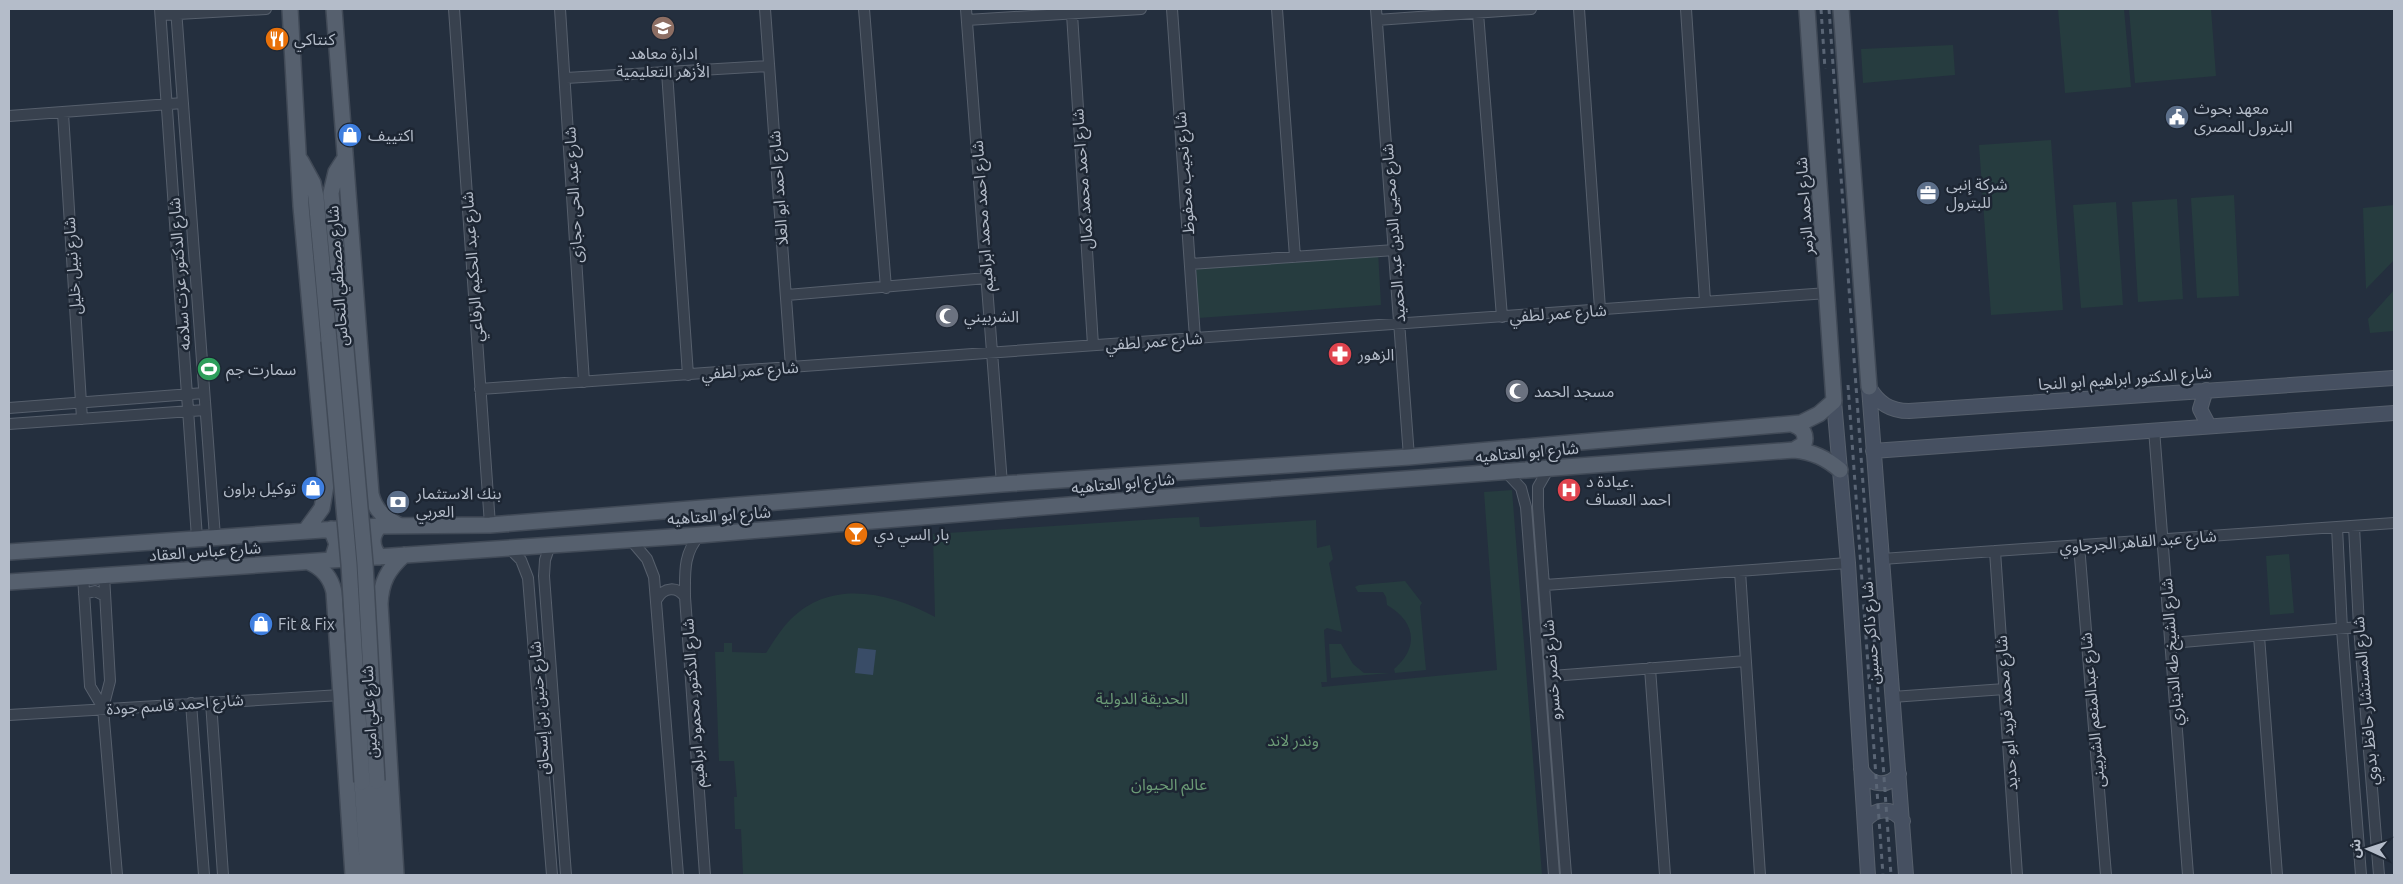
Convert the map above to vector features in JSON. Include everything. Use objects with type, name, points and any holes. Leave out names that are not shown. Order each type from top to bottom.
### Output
[{"type":"main road","name":"شارع مصطفي النحاس","points":[[290,9],[301,206],[326,485],[324,501],[318,516],[306,530]]},
{"type":"main road","name":"شارع مصطفي النحاس","points":[[334,9],[368,460],[373,502],[382,516],[402,526]]},
{"type":"main road","name":"شارع احمد الزمر","points":[[1807,9],[1834,401]]},
{"type":"main road","points":[[1841,9],[1869,387]]},
{"type":"main road","points":[[299,158],[310,176],[316,197],[370,782],[382,875]]},
{"type":"main road","points":[[346,158],[336,172],[331,193],[365,564],[370,782],[368,875]]},
{"type":"main road","name":"شارع الدكتور ابراهيم ابو النجا","points":[[1869,387],[1882,404],[1902,411],[2394,378]]},
{"type":"main road","name":"شارع ذاكر حسين","points":[[1869,387],[1906,875]]},
{"type":"main road","points":[[2206,390],[2202,396],[2200,409],[2209,426]]},
{"type":"main road","name":"شارع ذاكر حسين","points":[[1834,401],[1848,563],[1868,875]]},
{"type":"main road","name":"شارع ابو العتاهيه","points":[[402,526],[490,524],[1002,484],[1409,457],[1794,425],[1819,414],[1834,401]]},
{"type":"main road","points":[[1873,451],[2154,429],[2394,413]]},
{"type":"main road","points":[[1794,425],[1802,428],[1805,436],[1801,447],[1794,450]]},
{"type":"main road","name":"شارع ابو العتاهيه","points":[[404,555],[1794,450],[1809,452],[1824,458],[1840,470]]},
{"type":"main road","points":[[324,460],[337,471],[349,473],[360,469],[368,460]]},
{"type":"main road","points":[[380,526],[374,533],[373,541],[375,550],[380,557]]},
{"type":"main road","name":"شارع عباس العقاد","points":[[9,552],[306,530],[402,526]]},
{"type":"main road","points":[[331,529],[337,544],[332,560]]},
{"type":"main road","name":"شارع عباس العقاد","points":[[9,582],[404,555]]},
{"type":"main road","name":"شارع علي امين","points":[[396,875],[380,604],[382,584],[391,567],[404,555]]},
{"type":"main road","name":"شارع علي امين","points":[[310,562],[323,571],[333,586],[353,875]]},
{"type":"main road","points":[[337,637],[343,627],[354,620],[371,621],[382,628]]},
{"type":"main road","points":[[1861,769],[1870,780],[1879,784],[1892,780],[1899,774]]},
{"type":"main road","points":[[1865,821],[1872,813],[1886,810],[1896,813],[1903,821]]},
{"type":"street","points":[[160,12],[266,9]]},
{"type":"street","name":"شارع عبد الحكيم الرفاعي","points":[[454,9],[490,524]]},
{"type":"street","name":"شارع عبد الحى حجازى","points":[[560,9],[566,78],[584,382]]},
{"type":"street","name":"شارع احمد ابو العلا","points":[[765,9],[791,367]]},
{"type":"street","points":[[864,9],[886,288]]},
{"type":"street","name":"شارع احمد محمد ابراهيم","points":[[966,9],[1002,484]]},
{"type":"street","points":[[967,20],[1141,9]]},
{"type":"street","name":"شارع نجيب محفوظ","points":[[1172,9],[1196,338]]},
{"type":"street","points":[[1277,9],[1295,257]]},
{"type":"street","name":"شارع محيى الدين عبد الحميد","points":[[1376,9],[1409,457]]},
{"type":"street","points":[[1376,20],[1532,9]]},
{"type":"street","points":[[1579,9],[1600,309]]},
{"type":"street","points":[[1686,9],[1705,301]]},
{"type":"street","name":"شارع الدكتور عزت سلامه","points":[[160,12],[197,538]]},
{"type":"street","name":"شارع الدكتور عزت سلامه","points":[[176,12],[215,537]]},
{"type":"street","points":[[1478,13],[1502,317]]},
{"type":"street","name":"شارع احمد محمد كمال","points":[[1072,14],[1093,345]]},
{"type":"street","points":[[566,78],[769,66]]},
{"type":"street","points":[[667,72],[688,374]]},
{"type":"street","points":[[9,116],[183,103]]},
{"type":"street","name":"شارع نبيل خليل","points":[[63,113],[82,419]]},
{"type":"street","points":[[1190,264],[1395,250]]},
{"type":"street","points":[[787,295],[987,278]]},
{"type":"street","name":"شارع عمر لطفي","points":[[480,389],[1828,293]]},
{"type":"street","points":[[9,408],[204,393]]},
{"type":"street","points":[[9,424],[205,410]]},
{"type":"street","name":"شارع الشيخ طه الديناري","points":[[2154,429],[2188,875]]},
{"type":"street","name":"شارع نصر خسرو","points":[[1548,468],[1538,487],[1538,507],[1566,875]]},
{"type":"street","name":"شارع نصر خسرو","points":[[1506,472],[1521,488],[1526,507],[1554,875]]},
{"type":"street","points":[[1526,507],[1532,503],[1538,507]]},
{"type":"street","name":"شارع عبد القاهر الجرجاوي","points":[[1882,559],[2394,523]]},
{"type":"street","name":"شارع المستشار حافظ بدوي","points":[[2354,526],[2359,627],[2379,875]]},
{"type":"street","name":"شارع المستشار حافظ بدوي","points":[[2337,527],[2342,629],[2361,875]]},
{"type":"street","name":"شارع الدكتور محمود ابراهيم","points":[[700,534],[691,547],[686,560],[685,597],[706,875]]},
{"type":"street","name":"شارع الدكتور محمود ابراهيم","points":[[630,539],[642,551],[651,567],[657,599],[661,683],[678,875]]},
{"type":"street","name":"شارع حنين بن إسحاق","points":[[550,545],[545,560],[544,576],[566,875]]},
{"type":"street","name":"شارع عبدالمنعم الشربينى","points":[[2079,546],[2106,875]]},
{"type":"street","name":"شارع حنين بن إسحاق","points":[[508,547],[521,560],[528,578],[552,875]]},
{"type":"street","name":"شارع محمد فريد ابو حديد","points":[[1995,551],[2018,875]]},
{"type":"street","points":[[1545,585],[1848,563]]},
{"type":"street","points":[[1740,571],[1760,875]]},
{"type":"street","points":[[528,578],[535,573],[544,576]]},
{"type":"street","points":[[104,575],[110,681],[103,708],[117,875]]},
{"type":"street","points":[[83,576],[90,686],[103,708]]},
{"type":"street","points":[[657,599],[664,590],[672,589],[680,591],[685,597]]},
{"type":"street","points":[[84,594],[95,591],[105,596]]},
{"type":"street","points":[[2170,643],[2359,627]]},
{"type":"street","points":[[2259,636],[2277,875]]},
{"type":"street","points":[[1552,676],[1746,661]]},
{"type":"street","points":[[1650,668],[1665,875]]},
{"type":"street","points":[[1892,697],[2005,689]]},
{"type":"street","name":"شارع احمد قاسم جودة","points":[[9,714],[341,695]]},
{"type":"street","points":[[211,702],[224,875]]},
{"type":"street","points":[[191,703],[204,875]]},
{"type":"green space","points":[[2058,9],[2124,9],[2131,87],[2065,93]]},
{"type":"green space","points":[[2129,9],[2211,9],[2216,76],[2135,83]]},
{"type":"green space","points":[[1953,45],[1955,75],[1863,83],[1861,49]]},
{"type":"green space","points":[[2051,140],[2063,310],[1991,315],[1979,145]]},
{"type":"green space","points":[[2234,195],[2239,296],[2197,298],[2191,198]]},
{"type":"green space","points":[[2177,199],[2183,299],[2138,302],[2132,202]]},
{"type":"green space","points":[[2116,202],[2123,305],[2081,308],[2073,205]]},
{"type":"green space","points":[[2394,205],[2394,260],[2366,289],[2363,208]]},
{"type":"green space","points":[[1378,251],[1381,305],[1198,318],[1196,266]]},
{"type":"green space","points":[[2394,290],[2394,331],[2370,333],[2368,319]]},
{"type":"green space","name":"الحديقة الدولية","points":[[1512,490],[1542,875],[739,875],[743,874],[741,829],[735,829],[734,797],[737,797],[734,761],[719,761],[715,652],[724,652],[724,643],[732,643],[732,652],[766,653],[787,623],[807,606],[825,598],[843,594],[881,596],[900,601],[935,617],[933,534],[1199,517],[1200,527],[1316,520],[1317,548],[1330,545],[1333,559],[1329,563],[1342,632],[1327,628],[1324,630],[1327,682],[1321,682],[1322,687],[1497,670],[1484,492]]},
{"type":"green space","points":[[2289,554],[2294,613],[2270,615],[2266,556]]},
{"type":"green space","points":[[1405,581],[1422,603],[1420,606],[1426,670],[1395,673],[1394,669],[1408,652],[1411,643],[1408,626],[1396,611],[1387,605],[1383,592],[1358,592],[1355,587],[1359,585]]},
{"type":"green space","points":[[1329,644],[1341,644],[1353,664],[1364,673],[1390,673],[1331,678]]},
{"type":"water","points":[[858,648],[876,650],[873,675],[855,673]]},
{"type":"railway","points":[[1821,9],[1825,69]]},
{"type":"railway","points":[[1829,9],[1891,875]]},
{"type":"railway","points":[[1848,385],[1883,875]]},
{"type":"place","name":"ادارة معاهد الأزهر التعليمية","points":[[663,28]]},
{"type":"place","name":"كنتاكي","points":[[277,39]]},
{"type":"place","name":"معهد بحوث البترول المصرى","points":[[2177,117]]},
{"type":"place","name":"اكتييف","points":[[350,135]]},
{"type":"place","name":"شركة إنبى للبترول","points":[[1928,193]]},
{"type":"place","name":"الشربيني","points":[[947,316]]},
{"type":"place","name":"الزهور","points":[[1340,354]]},
{"type":"place","name":"سمارت جم","points":[[209,369]]},
{"type":"place","name":"مسجد الحمد","points":[[1517,391]]},
{"type":"place","name":"توكيل براون","points":[[313,488]]},
{"type":"place","name":"عيادة د. احمد العساف","points":[[1569,490]]},
{"type":"place","name":"بنك الاستثمار العربي","points":[[398,502]]},
{"type":"place","name":"بار السي دي","points":[[856,534]]},
{"type":"place","name":"Fit & Fix","points":[[261,624]]},
{"type":"park label","name":"وندر لاند","points":[[1293,740]]},
{"type":"park label","name":"عالم الحيوان","points":[[1169,784]]}]
